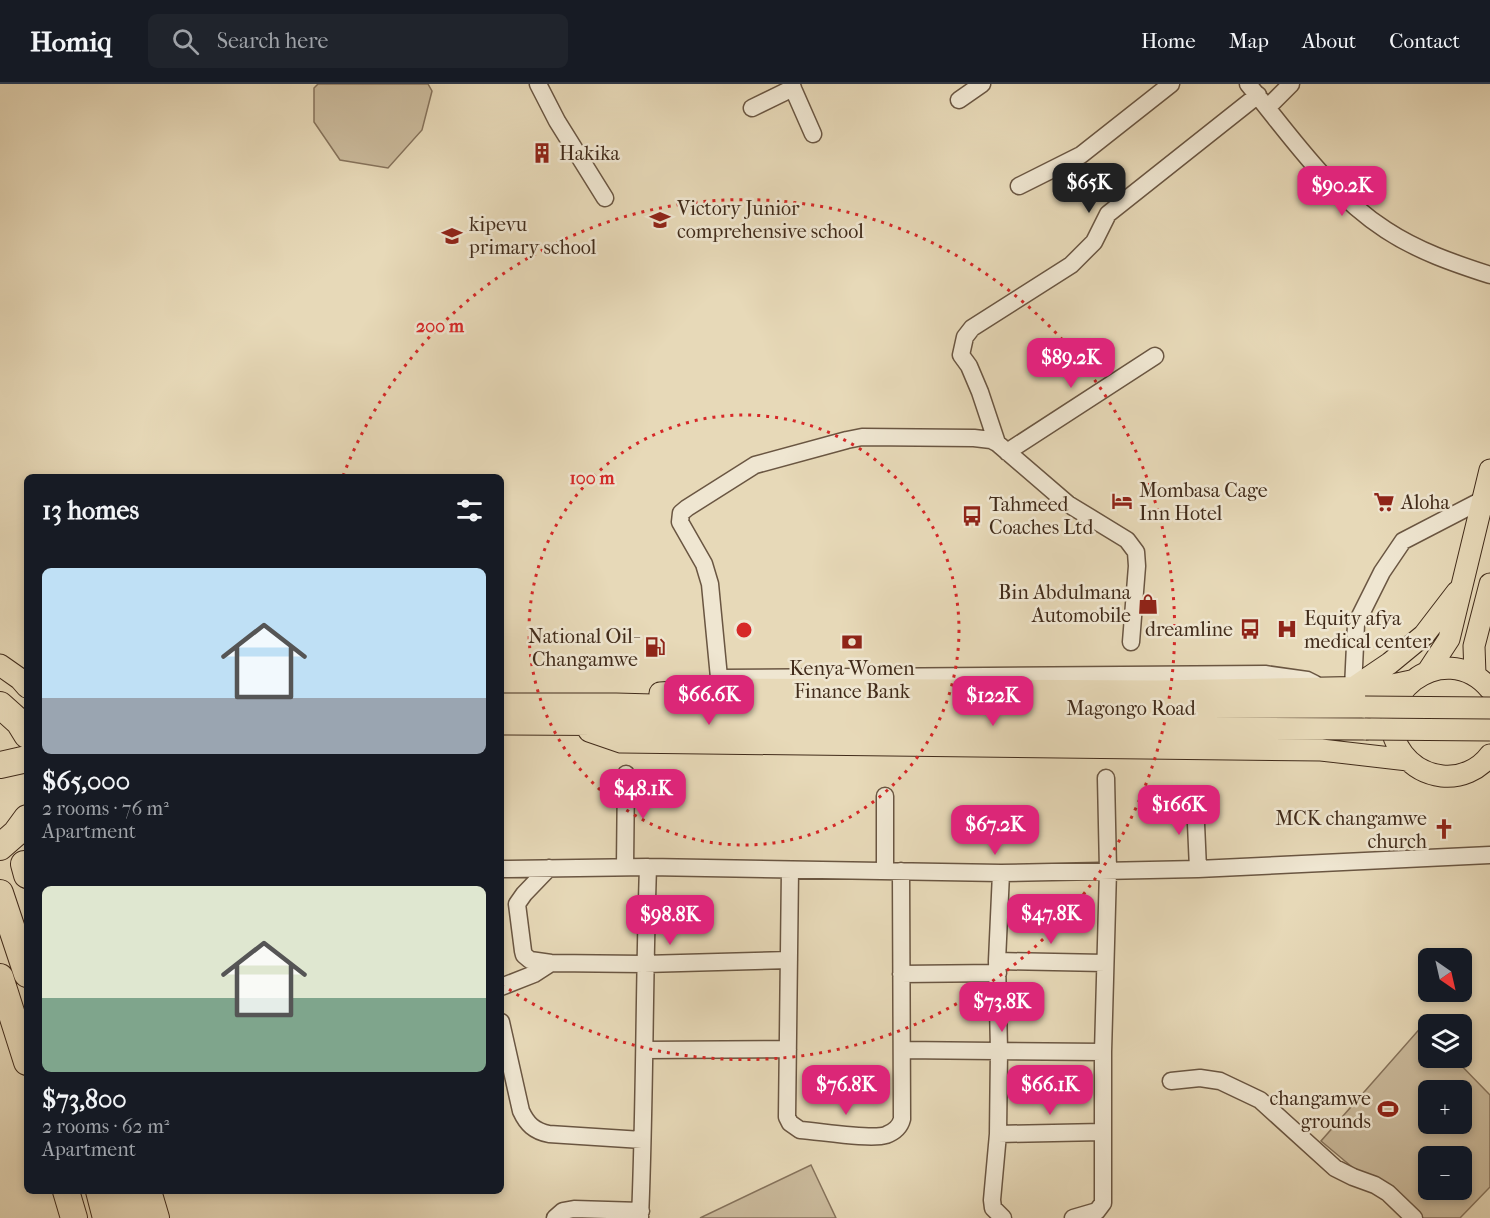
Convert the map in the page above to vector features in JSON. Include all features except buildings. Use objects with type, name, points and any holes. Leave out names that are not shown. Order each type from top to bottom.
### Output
[{"type":"highway","points":[[0,705],[19,722],[24,730]]},
{"type":"highway","points":[[0,765],[24,760]]},
{"type":"highway","points":[[0,847],[16,834],[24,822]]},
{"type":"highway","points":[[0,893],[24,965]]},
{"type":"highway","points":[[0,977],[24,1053]]},
{"type":"highway","points":[[67,1194],[74,1218]]},
{"type":"highway","points":[[100,1194],[106,1218]]},
{"type":"highway","points":[[125,1194],[132,1218]]},
{"type":"highway","points":[[149,1194],[156,1218]]},
{"type":"main road","points":[[1489,757],[1476,768],[1448,777],[1419,770],[1399,748],[1392,720],[1401,692],[1420,676],[1449,639],[1490,470]]},
{"type":"main road","points":[[1353,687],[1390,663],[1424,635],[1462,585]]},
{"type":"main road","points":[[1485,682],[1474,646],[1490,588]]},
{"type":"main road","points":[[0,665],[24,684]]},
{"type":"main road","points":[[616,704],[659,693],[720,684],[1157,692],[1323,689],[1383,687],[1452,668],[1485,682]]},
{"type":"main road","points":[[0,695],[24,693]]},
{"type":"main road","name":"Magongo Road","points":[[504,704],[616,704],[803,709],[1490,708]]},
{"type":"main road","points":[[504,724],[1490,730]]},
{"type":"main road","points":[[572,725],[621,742],[1321,750],[1408,760]]},
{"type":"street","points":[[538,84],[557,121],[605,198]]},
{"type":"street","points":[[959,100],[982,84]]},
{"type":"street","points":[[1019,186],[1096,146],[1171,84]]},
{"type":"street","points":[[1002,447],[969,366],[961,355],[968,332],[1071,265],[1094,242],[1108,214],[1258,95],[1291,84]]},
{"type":"street","points":[[752,108],[792,86],[813,134]]},
{"type":"street","points":[[1258,95],[1298,146],[1329,179],[1348,199],[1384,229],[1426,252],[1490,275]]},
{"type":"street","points":[[1002,447],[1155,356]]},
{"type":"street","points":[[720,684],[710,584],[704,564],[680,522],[681,513],[755,465],[862,437],[991,440],[1068,504],[1131,544],[1136,552],[1137,566],[1131,642]]},
{"type":"street","points":[[1353,687],[1356,624],[1382,572],[1403,541],[1482,500]]},
{"type":"street","points":[[626,867],[627,774]]},
{"type":"street","points":[[1073,1218],[1097,1211],[1103,1203],[1103,1052],[1108,870],[1106,778]]},
{"type":"street","points":[[790,870],[788,1117],[790,1123],[800,1130],[878,1136],[894,1131],[900,1125],[901,974],[885,796]]},
{"type":"street","points":[[1195,801],[1198,869]]},
{"type":"street","points":[[504,869],[648,867],[1001,873],[1198,869],[1490,855]]},
{"type":"street","points":[[555,1218],[563,1211],[574,1209],[641,1215],[645,1050],[644,964],[648,867]]},
{"type":"street","points":[[549,868],[517,904],[524,955],[534,961],[644,964],[789,960]]},
{"type":"street","points":[[1001,873],[998,967],[998,1134],[992,1200],[993,1208],[1003,1218]]},
{"type":"street","points":[[504,986],[534,974],[551,963]]},
{"type":"street","points":[[901,974],[1105,963]]},
{"type":"street","points":[[504,1035],[521,1111],[532,1127],[539,1132],[549,1134],[642,1140]]},
{"type":"street","points":[[645,1050],[788,1049]]},
{"type":"street","points":[[902,1050],[1103,1052]]},
{"type":"street","points":[[1171,1081],[1200,1078],[1220,1081],[1260,1100],[1335,1168],[1381,1189],[1414,1218]]},
{"type":"street","points":[[998,1134],[1103,1132]]},
{"type":"shaded area","points":[[318,84],[428,84],[432,91],[422,130],[388,168],[340,160],[314,122],[314,88]]},
{"type":"shaded area","name":"changamwe grounds","points":[[1418,1031],[1418,1068],[1464,1068],[1490,1095],[1490,1187],[1460,1218],[1413,1218],[1321,1141]]},
{"type":"shaded area","points":[[811,1165],[836,1218],[700,1218]]},
{"type":"place","name":"Hakika","points":[[542,153]]},
{"type":"place","name":"Victory Junior comprehensive school","points":[[660,220]]},
{"type":"place","name":"kipevu primary school","points":[[452,236]]},
{"type":"place","name":"Mombasa Cage Inn Hotel","points":[[1122,501]]},
{"type":"place","name":"Aloha","points":[[1384,502]]},
{"type":"place","name":"Tahmeed Coaches Ltd","points":[[972,516]]},
{"type":"place","name":"Bin Abdulmana Automobile","points":[[1148,604]]},
{"type":"place","name":"dreamline","points":[[1250,629]]},
{"type":"place","name":"Equity afya medical center","points":[[1287,629]]},
{"type":"place","name":"Kenya Women Finance Bank","points":[[852,642]]},
{"type":"place","name":"National Oil- Changamwe","points":[[655,647]]},
{"type":"place","name":"MCK changamwe church","points":[[1444,829]]},
{"type":"place","name":"changamwe grounds","points":[[1388,1109]]}]
